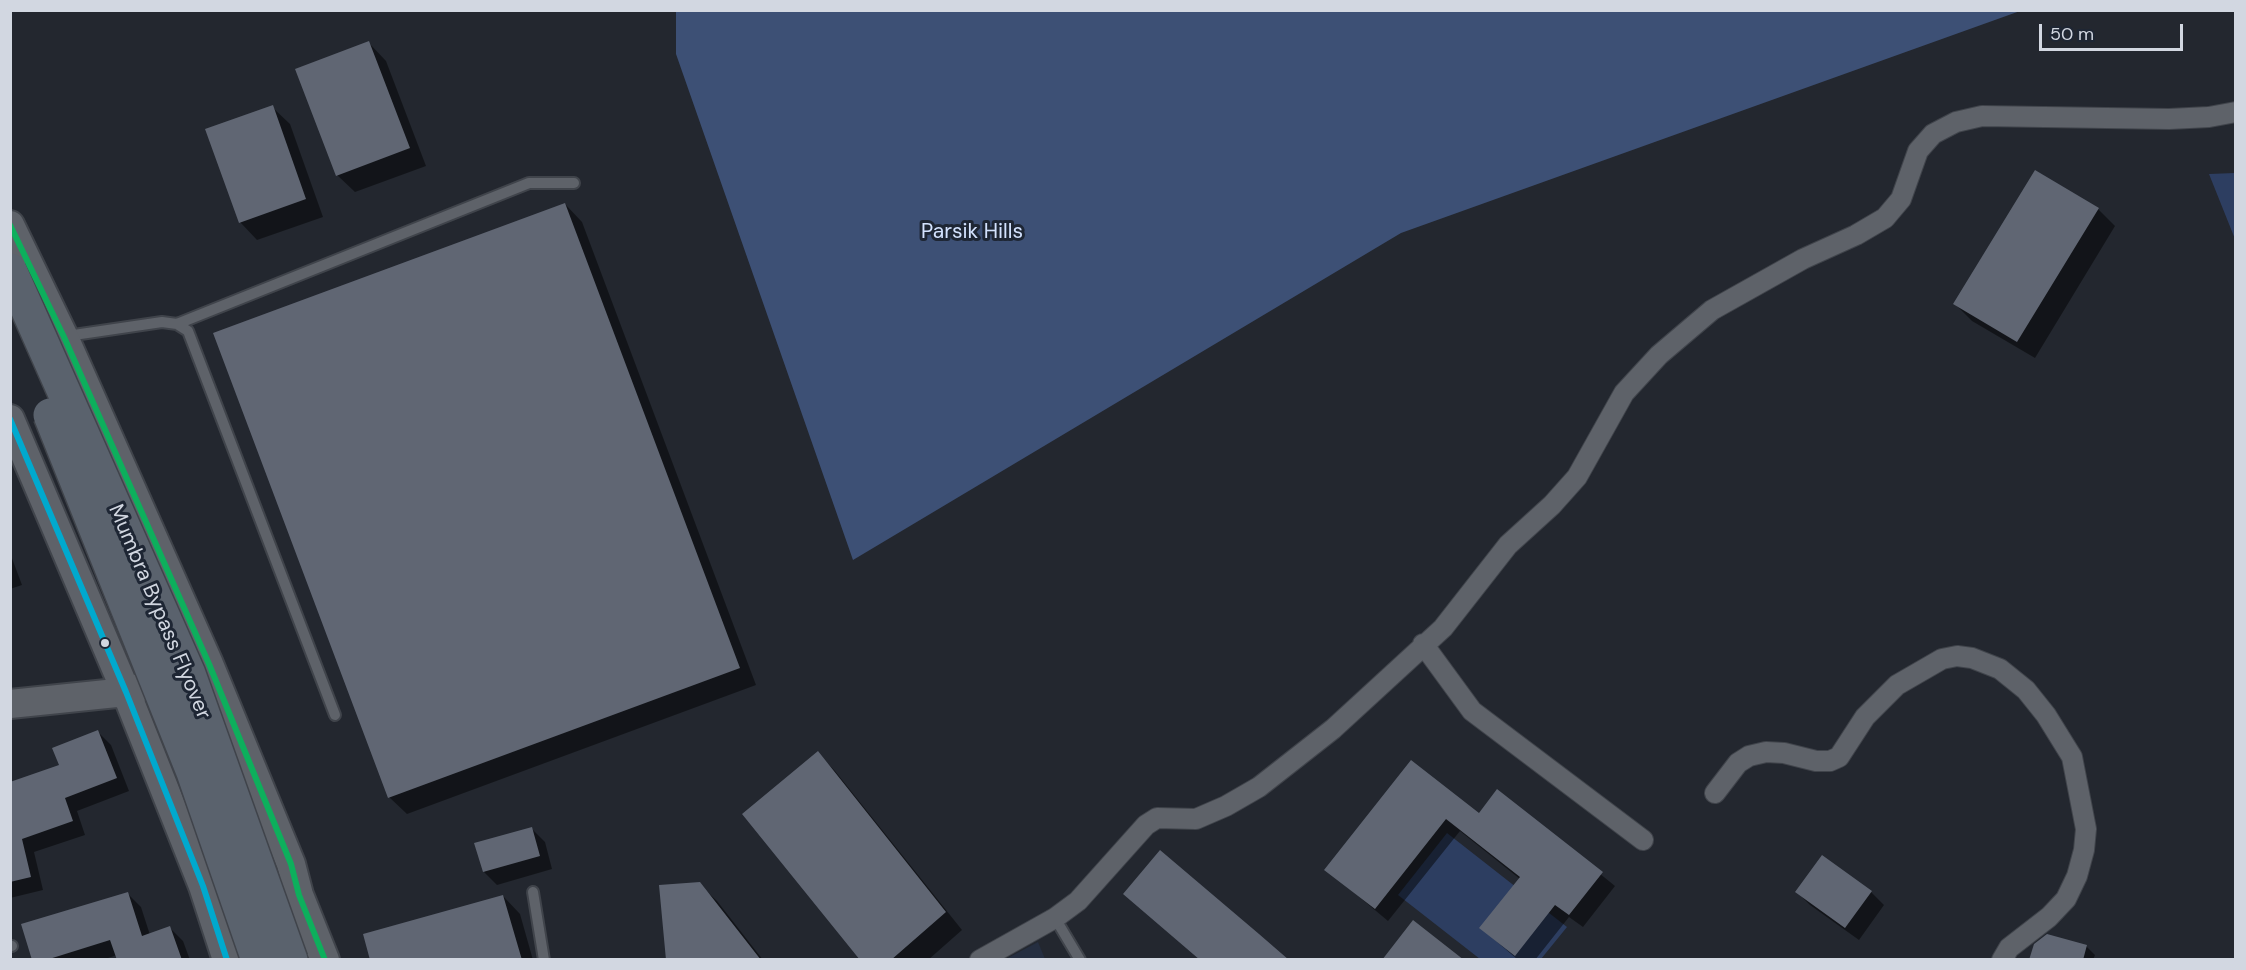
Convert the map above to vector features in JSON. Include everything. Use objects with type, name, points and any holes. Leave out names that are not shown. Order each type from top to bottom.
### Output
[{"type":"highway","name":"Mumbra Bypass Flyover","points":[[10,270],[189,674],[291,960]]},
{"type":"highway","name":"Mumbra Bypass Flyover","points":[[10,320],[193,772],[258,960]]},
{"type":"main road","points":[[10,225],[64,337],[209,664],[291,864],[299,895],[325,960]]},
{"type":"main road","points":[[10,419],[126,692],[203,886],[227,960]]},
{"type":"main road","points":[[10,704],[126,692],[209,664]]},
{"type":"street","points":[[980,960],[1055,918],[1078,901],[1146,825],[1157,818],[1196,819],[1226,806],[1259,787],[1333,729],[1443,628],[1508,545],[1552,505],[1577,477],[1624,393],[1659,355],[1712,310],[1803,259],[1856,235],[1885,218],[1901,199],[1918,151],[1933,134],[1956,122],[1982,116],[2169,118],[2209,117],[2235,112]]},
{"type":"street","points":[[1423,645],[1472,711],[1643,840]]},
{"type":"street","points":[[1715,793],[1738,763],[1749,756],[1766,752],[1784,753],[1816,761],[1839,757],[1865,717],[1897,685],[1942,659],[1957,656],[1972,658],[2000,669],[2026,690],[2046,715],[2072,757],[2086,829],[2084,850],[2077,876],[2066,899],[2049,917],[2009,948],[2002,960]]},
{"type":"lane","points":[[64,337],[138,323],[177,324],[529,183],[574,183]]},
{"type":"lane","points":[[177,324],[188,331],[196,347],[335,715]]},
{"type":"lane","points":[[532,892],[544,960]]},
{"type":"lane","points":[[1055,918],[1080,960]]},
{"type":"shaded area","points":[[2236,173],[2235,239],[2209,174]]},
{"type":"shaded area","points":[[1447,833],[1567,927],[1541,959],[1480,959],[1398,895]]},
{"type":"shaded area","points":[[1038,942],[1045,959],[1006,959]]},
{"type":"green space","name":"Parsik Hills","points":[[676,10],[2020,11],[1401,233],[853,560],[676,54]]},
{"type":"building","points":[[369,41],[410,148],[336,176],[295,69]]},
{"type":"building","points":[[273,105],[306,199],[239,223],[205,129]]},
{"type":"building","points":[[2035,170],[2099,208],[2017,342],[1953,304]]},
{"type":"building","points":[[565,203],[740,668],[388,798],[213,333]]},
{"type":"building","points":[[98,730],[117,778],[65,798],[73,821],[22,839],[31,877],[10,882],[10,782],[59,765],[52,748]]},
{"type":"building","points":[[818,751],[946,912],[891,960],[860,960],[742,814]]},
{"type":"building","points":[[1411,760],[1479,813],[1497,789],[1603,872],[1569,915],[1555,905],[1515,956],[1479,928],[1520,877],[1446,819],[1375,909],[1324,870]]},
{"type":"building","points":[[532,827],[540,856],[483,872],[474,843]]},
{"type":"building","points":[[1160,850],[1289,960],[1200,960],[1123,894]]},
{"type":"building","points":[[1822,855],[1872,891],[1845,928],[1795,892]]},
{"type":"building","points":[[700,882],[761,960],[666,960],[659,885]]},
{"type":"building","points":[[128,892],[142,936],[170,926],[182,960],[117,960],[110,940],[46,960],[32,960],[21,924]]},
{"type":"building","points":[[503,895],[522,960],[370,960],[363,934]]},
{"type":"building","points":[[1413,920],[1464,960],[1382,960]]},
{"type":"building","points":[[2047,934],[2087,945],[2083,960],[2029,960],[2034,944]]},
{"type":"transit line","points":[[10,225],[64,337],[209,664],[291,864],[299,895],[325,960]]},
{"type":"transit line","points":[[10,419],[126,692],[203,886],[227,960]]}]
